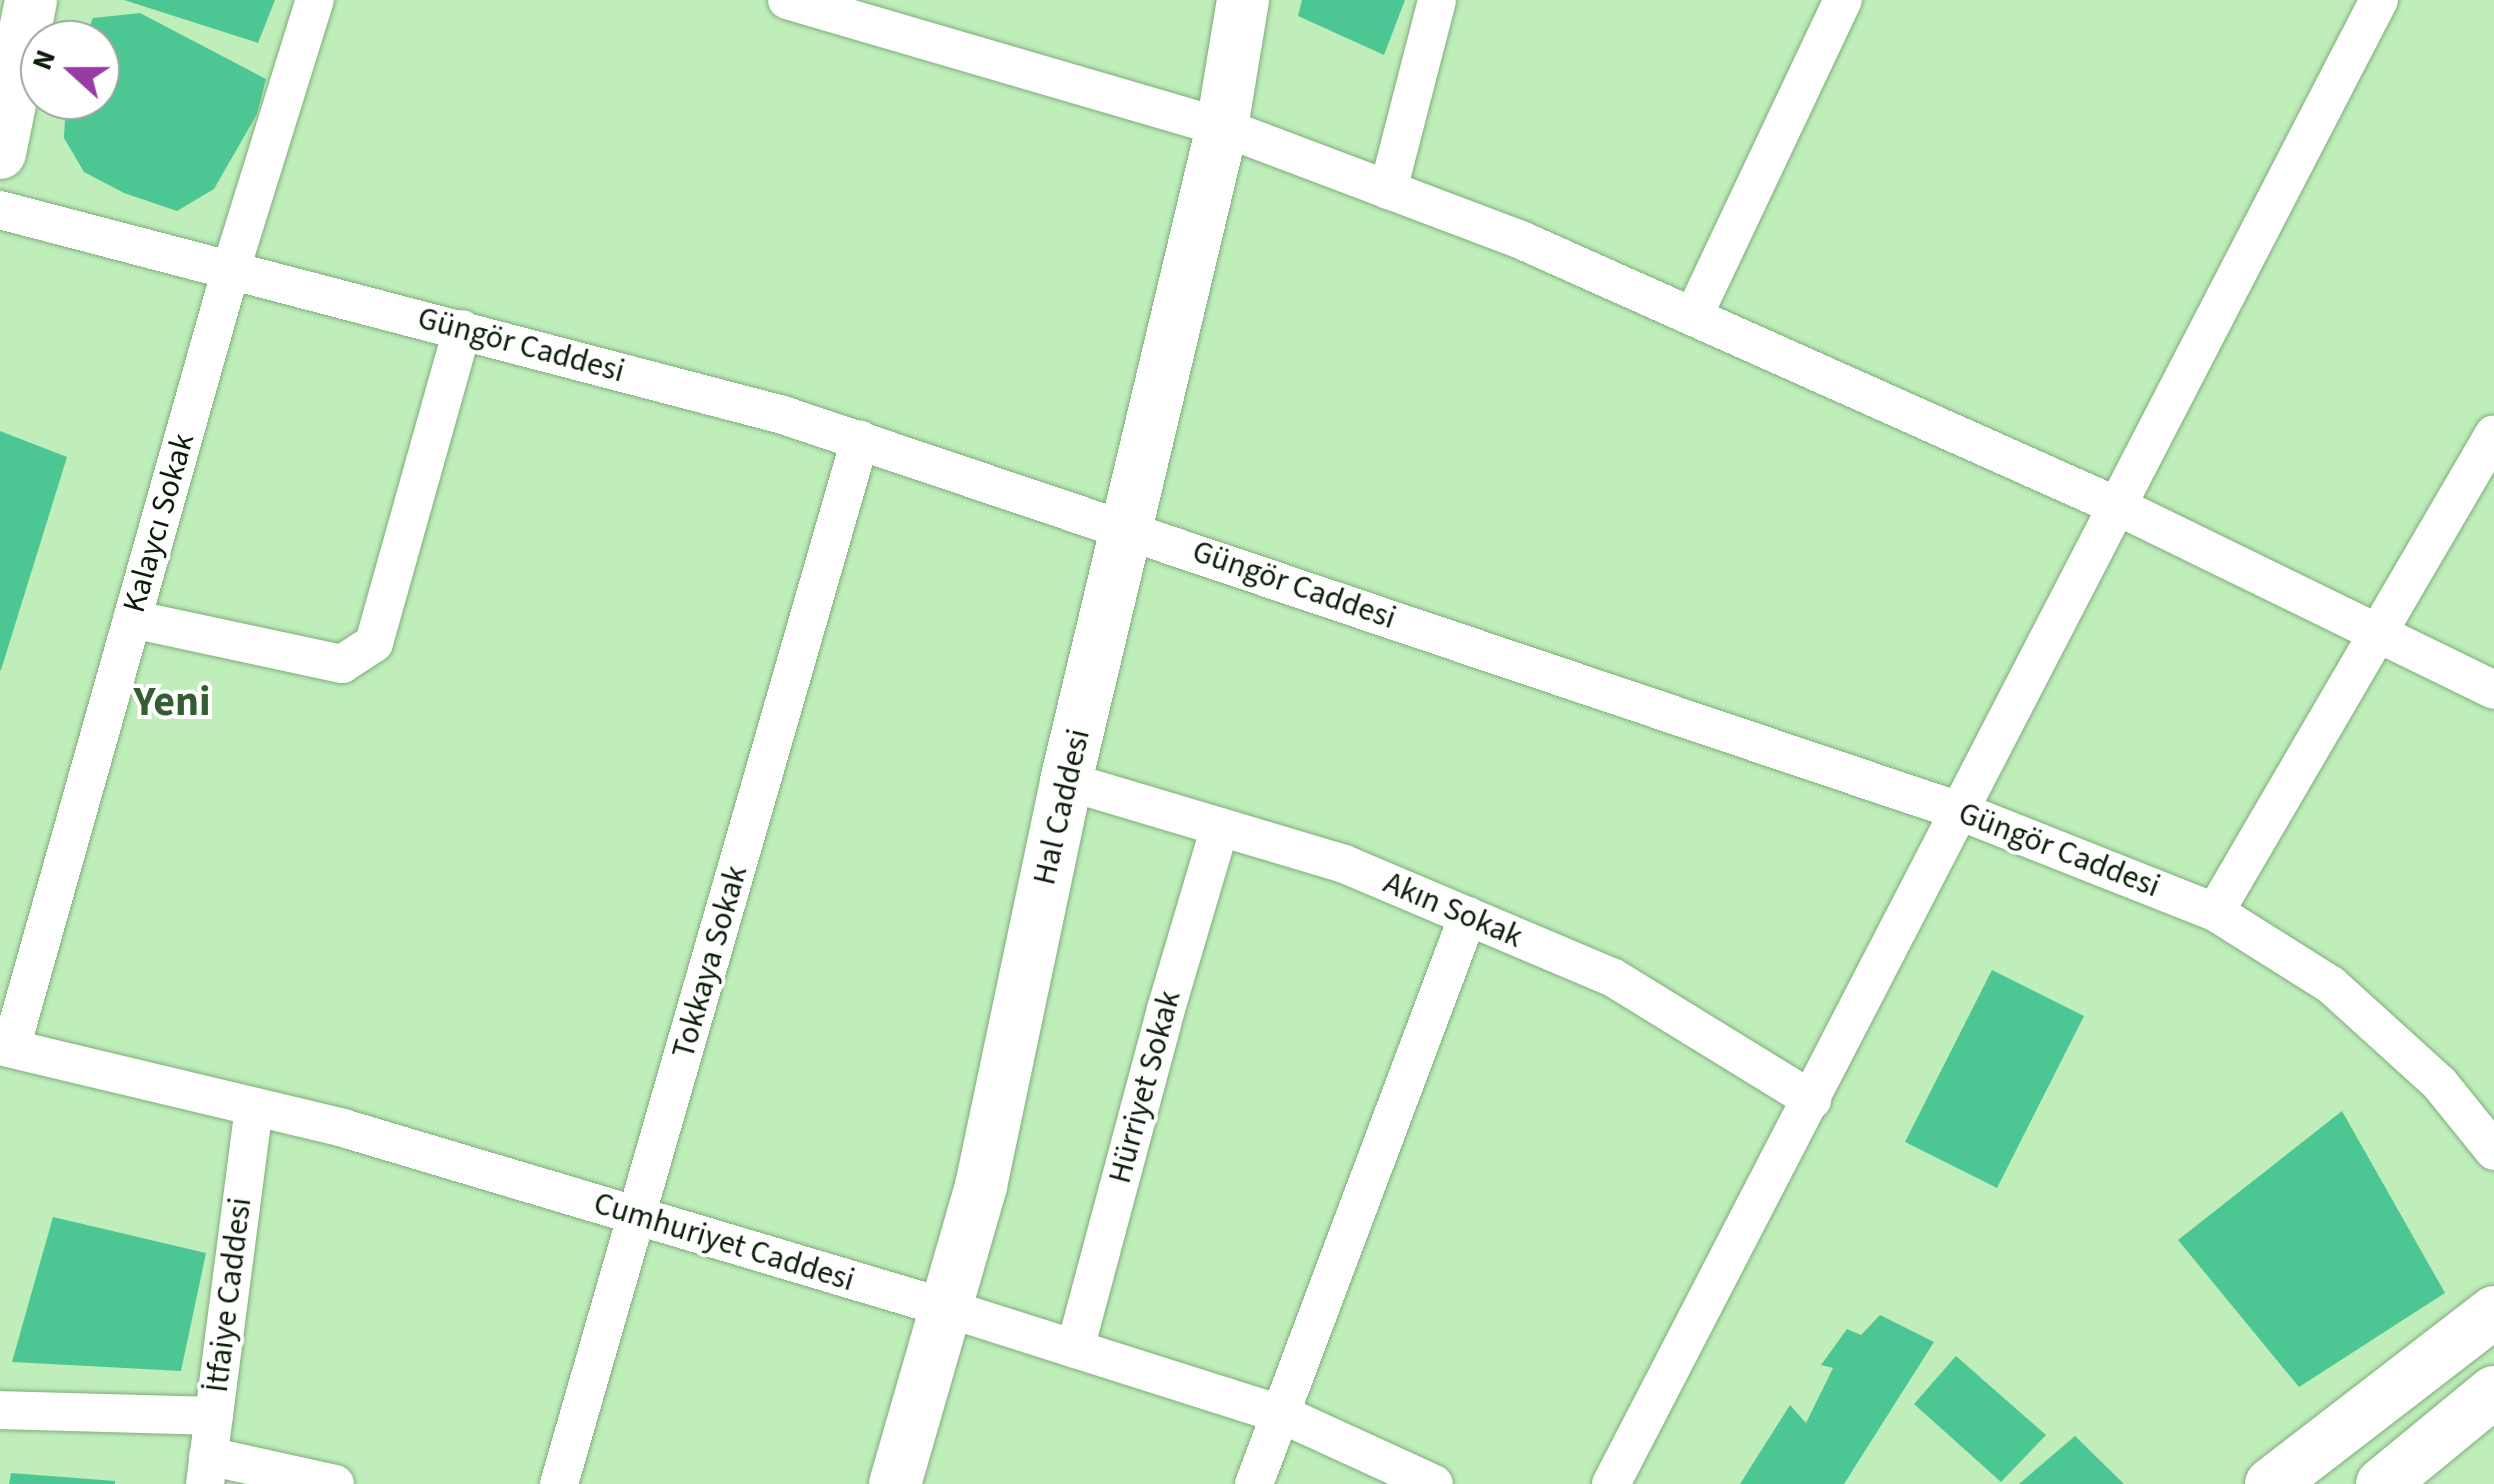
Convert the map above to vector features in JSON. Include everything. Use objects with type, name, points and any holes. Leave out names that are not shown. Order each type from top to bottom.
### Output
[{"type":"street","points":[[0,153],[31,0]]},
{"type":"street","name":"Kalaycı Sokak","points":[[6,1047],[232,269],[315,0]]},
{"type":"street","points":[[787,0],[1222,127],[1521,240],[2119,506],[2494,690]]},
{"type":"street","name":"Hal Caddesi","points":[[894,1484],[981,1186],[1066,782],[1130,529],[1222,127],[1244,0]]},
{"type":"street","points":[[1388,190],[1437,0]]},
{"type":"street","points":[[1693,317],[1843,0]]},
{"type":"street","points":[[1612,1484],[2379,0]]},
{"type":"street","name":"Güngör Caddesi","points":[[0,210],[783,415],[1962,812],[2215,912],[2331,985],[2440,1084],[2494,1151]]},
{"type":"street","points":[[132,619],[342,664],[374,643],[462,329]]},
{"type":"street","points":[[2215,912],[2494,434]]},
{"type":"street","name":"Tokkaya Sokak","points":[[559,1484],[860,440]]},
{"type":"street","name":"Akın Sokak","points":[[1066,782],[1344,864],[1612,977],[1812,1100]]},
{"type":"street","name":"Hürriyet Sokak","points":[[1075,1349],[1166,1009],[1220,827]]},
{"type":"street","points":[[1254,1484],[1468,916]]},
{"type":"street","name":"Cumhuriyet Caddesi","points":[[6,1047],[343,1128],[946,1308],[1282,1414],[1434,1484]]},
{"type":"street","name":"İtfaiye Caddesi","points":[[206,1470],[254,1107]]},
{"type":"street","points":[[2271,1484],[2494,1312]]},
{"type":"street","points":[[2382,1484],[2494,1392]]},
{"type":"street","points":[[0,1410],[214,1416]]},
{"type":"street","points":[[206,1470],[335,1484]]},
{"type":"building","points":[[124,0],[275,0],[258,43]]},
{"type":"building","points":[[1302,0],[1405,0],[1384,55],[1298,16]]},
{"type":"building","points":[[140,13],[266,79],[257,114],[214,189],[177,211],[124,193],[84,172],[64,138],[65,120],[120,120],[120,20],[93,18]]},
{"type":"building","points":[[0,431],[67,457],[1,670],[0,670]]},
{"type":"building","points":[[1992,970],[2084,1016],[1997,1188],[1905,1142]]},
{"type":"building","points":[[2342,1111],[2445,1293],[2299,1387],[2178,1240]]},
{"type":"building","points":[[53,1217],[206,1253],[181,1371],[12,1362]]},
{"type":"building","points":[[1880,1315],[1934,1342],[1844,1484],[1740,1484],[1790,1405],[1806,1423],[1833,1368],[1821,1365],[1847,1329],[1861,1335]]},
{"type":"building","points":[[1956,1356],[2046,1435],[2001,1482],[1914,1404]]},
{"type":"building","points":[[2075,1436],[2124,1484],[2019,1484]]},
{"type":"building","points":[[11,1473],[115,1481],[115,1484],[9,1484]]},
{"type":"district","name":"Yeni","points":[[172,702]]}]
